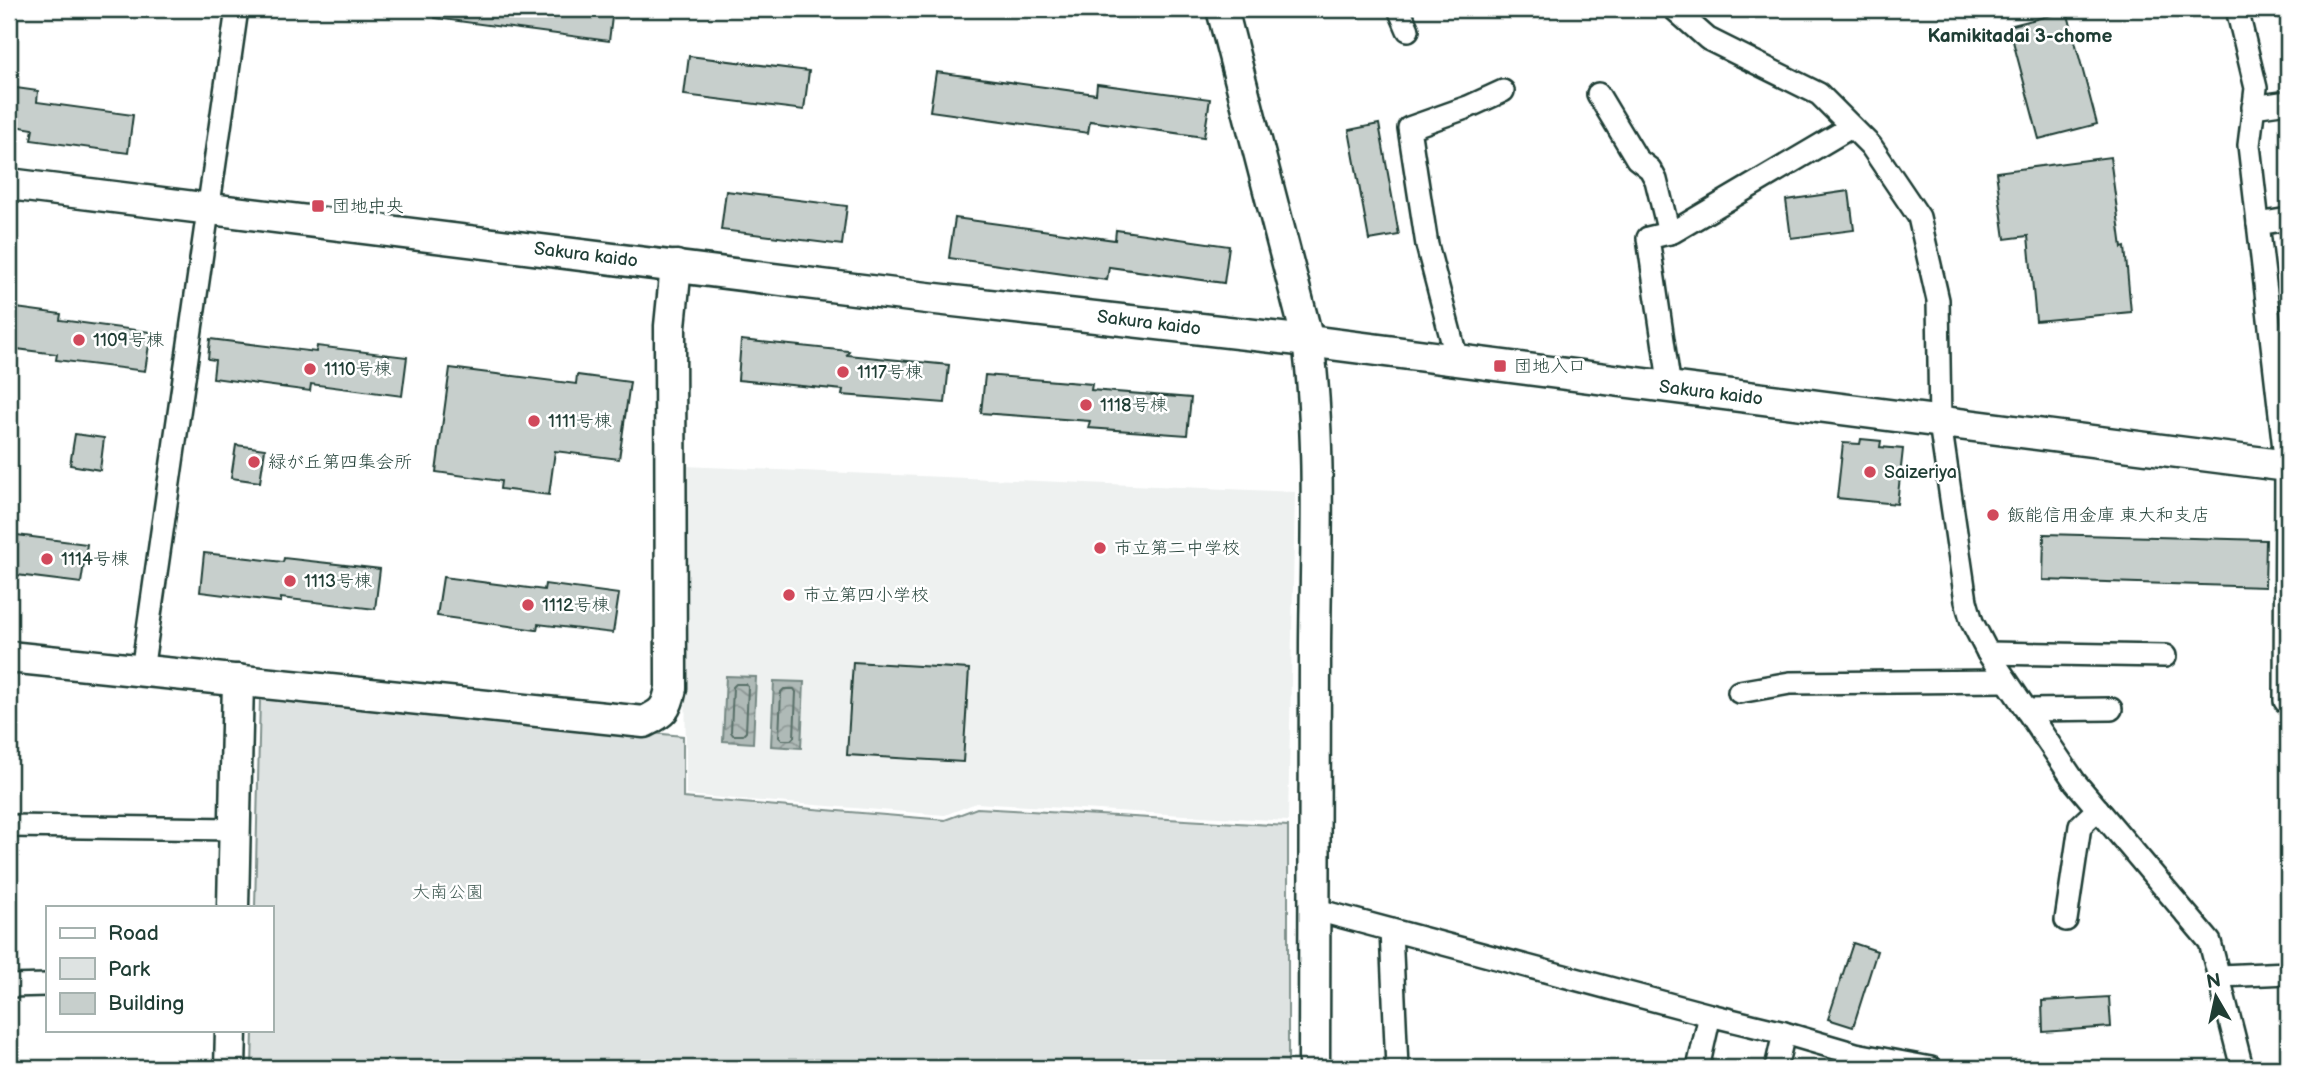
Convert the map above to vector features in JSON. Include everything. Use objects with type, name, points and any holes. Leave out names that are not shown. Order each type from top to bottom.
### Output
[{"type":"street","points":[[142,671],[237,9]]},
{"type":"street","points":[[1222,9],[1308,341],[1315,398],[1317,476],[1314,1068]]},
{"type":"street","points":[[1399,9],[1408,30]]},
{"type":"street","points":[[1674,9],[1708,39],[1819,94],[1871,146],[1919,217],[1938,300],[1940,423],[1966,601],[1972,622],[2006,681],[2075,782],[2210,942],[2242,1068]]},
{"type":"street","points":[[2237,9],[2256,88],[2249,145],[2287,466],[2285,701]]},
{"type":"street","points":[[1457,360],[1427,245],[1409,128],[1503,91]]},
{"type":"street","points":[[1598,94],[1637,159],[1650,169],[1656,180],[1669,233]]},
{"type":"street","points":[[2253,107],[2288,102]]},
{"type":"street","points":[[1670,388],[1648,238],[1669,233],[1851,127]]},
{"type":"street","name":"Sakura kaido","points":[[9,184],[927,298],[1308,341],[2287,466]]},
{"type":"street","points":[[2258,223],[2288,219]]},
{"type":"street","points":[[9,657],[644,722],[659,715],[668,704],[671,688],[670,326],[676,266]]},
{"type":"street","points":[[1988,653],[2165,656]]},
{"type":"street","points":[[233,906],[238,680]]},
{"type":"street","points":[[1739,692],[1790,682],[2006,681]]},
{"type":"street","points":[[2026,710],[2111,709]]},
{"type":"street","points":[[2066,920],[2080,826],[2098,809]]},
{"type":"street","points":[[9,826],[234,829]]},
{"type":"street","points":[[1313,909],[1856,1054],[1931,1068]]},
{"type":"street","points":[[1391,930],[1397,1068]]},
{"type":"street","points":[[2220,976],[2288,973]]},
{"type":"street","points":[[9,986],[46,985]]},
{"type":"street","points":[[1698,1068],[1710,1015]]},
{"type":"street","points":[[230,1068],[231,1032]]},
{"type":"street","points":[[1776,1068],[1784,1033]]},
{"type":"shaded area","points":[[684,466],[1295,492],[1288,821],[976,803],[945,815],[686,795]]},
{"type":"green space","name":"大南公園","points":[[260,698],[318,701],[683,736],[683,798],[945,820],[977,808],[1288,826],[1288,1068],[252,1068],[253,1032],[273,1032],[273,906],[255,906]]},
{"type":"water","points":[[726,676],[756,677],[753,743],[723,741]]},
{"type":"water","points":[[774,681],[804,682],[801,748],[771,746]]},
{"type":"building","points":[[436,9],[613,9],[609,41],[435,18]]},
{"type":"building","points":[[2067,11],[2097,124],[2039,139],[2009,26]]},
{"type":"building","points":[[689,56],[809,71],[804,110],[684,95]]},
{"type":"building","points":[[936,72],[1096,94],[1097,84],[1210,99],[1204,137],[1090,121],[1088,133],[930,111]]},
{"type":"building","points":[[9,87],[38,91],[37,102],[133,115],[128,153],[31,140],[33,129],[9,125]]},
{"type":"building","points":[[1379,124],[1399,235],[1369,240],[1349,130]]},
{"type":"building","points":[[2110,157],[2122,248],[2125,247],[2131,312],[2036,321],[2028,236],[2005,239],[1996,172]]},
{"type":"building","points":[[726,191],[847,206],[842,245],[721,230]]},
{"type":"building","points":[[1849,191],[1854,230],[1791,238],[1786,200]]},
{"type":"building","points":[[955,218],[1115,240],[1116,230],[1229,246],[1224,283],[1109,267],[1107,280],[949,258]]},
{"type":"building","name":"1109号棟","points":[[9,307],[61,314],[60,320],[151,332],[145,371],[56,360],[57,354],[9,348]]},
{"type":"building","name":"1110号棟","points":[[210,339],[316,352],[317,346],[407,357],[402,396],[311,384],[310,391],[213,378],[215,360],[208,359]]},
{"type":"building","name":"1117号棟","points":[[741,340],[849,351],[847,355],[949,365],[945,403],[842,395],[843,390],[738,380]]},
{"type":"building","name":"1111号棟","points":[[450,368],[576,384],[577,375],[630,382],[619,459],[555,451],[549,495],[500,489],[501,481],[436,472]]},
{"type":"building","name":"1118号棟","points":[[985,375],[1092,384],[1091,390],[1191,398],[1187,435],[1088,428],[1090,421],[981,413]]},
{"type":"building","points":[[75,434],[104,438],[100,470],[70,465]]},
{"type":"building","points":[[1861,439],[1881,441],[1880,447],[1903,449],[1897,504],[1837,498],[1843,443],[1860,444]]},
{"type":"building","points":[[236,445],[265,449],[260,482],[231,478]]},
{"type":"building","name":"1114号棟","points":[[9,534],[87,544],[81,583],[9,574]]},
{"type":"building","points":[[2044,534],[2266,540],[2265,587],[2043,580]]},
{"type":"building","name":"1113号棟","points":[[204,553],[283,562],[284,558],[380,569],[375,609],[281,598],[281,602],[200,592]]},
{"type":"building","name":"1112号棟","points":[[443,577],[544,590],[545,584],[619,594],[613,633],[538,624],[537,630],[437,616]]},
{"type":"building","points":[[853,662],[969,669],[963,762],[847,755]]},
{"type":"building","points":[[1853,943],[1877,951],[1853,1027],[1828,1019]]},
{"type":"building","points":[[2109,997],[2111,1027],[2043,1032],[2042,1001]]},
{"type":"place","name":"団地中央","points":[[318,206]]},
{"type":"place","name":"1109号棟","points":[[79,340]]},
{"type":"place","name":"団地入口","points":[[1500,366]]},
{"type":"place","name":"1110号棟","points":[[310,369]]},
{"type":"place","name":"1117号棟","points":[[843,372]]},
{"type":"place","name":"1118号棟","points":[[1086,405]]},
{"type":"place","name":"1111号棟","points":[[534,421]]},
{"type":"place","name":"緑が丘第四集会所","points":[[254,462]]},
{"type":"place","name":"Saizeriya","points":[[1870,472]]},
{"type":"place","name":"飯能信用金庫 東大和支店","points":[[1993,515]]},
{"type":"place","name":"市立第二中学校","points":[[1100,548]]},
{"type":"place","name":"1114号棟","points":[[47,559]]},
{"type":"place","name":"1113号棟","points":[[290,581]]},
{"type":"place","name":"市立第四小学校","points":[[789,595]]},
{"type":"place","name":"1112号棟","points":[[528,605]]},
{"type":"district","name":"Kamikitadai 3-chome","points":[[2020,36]]}]
